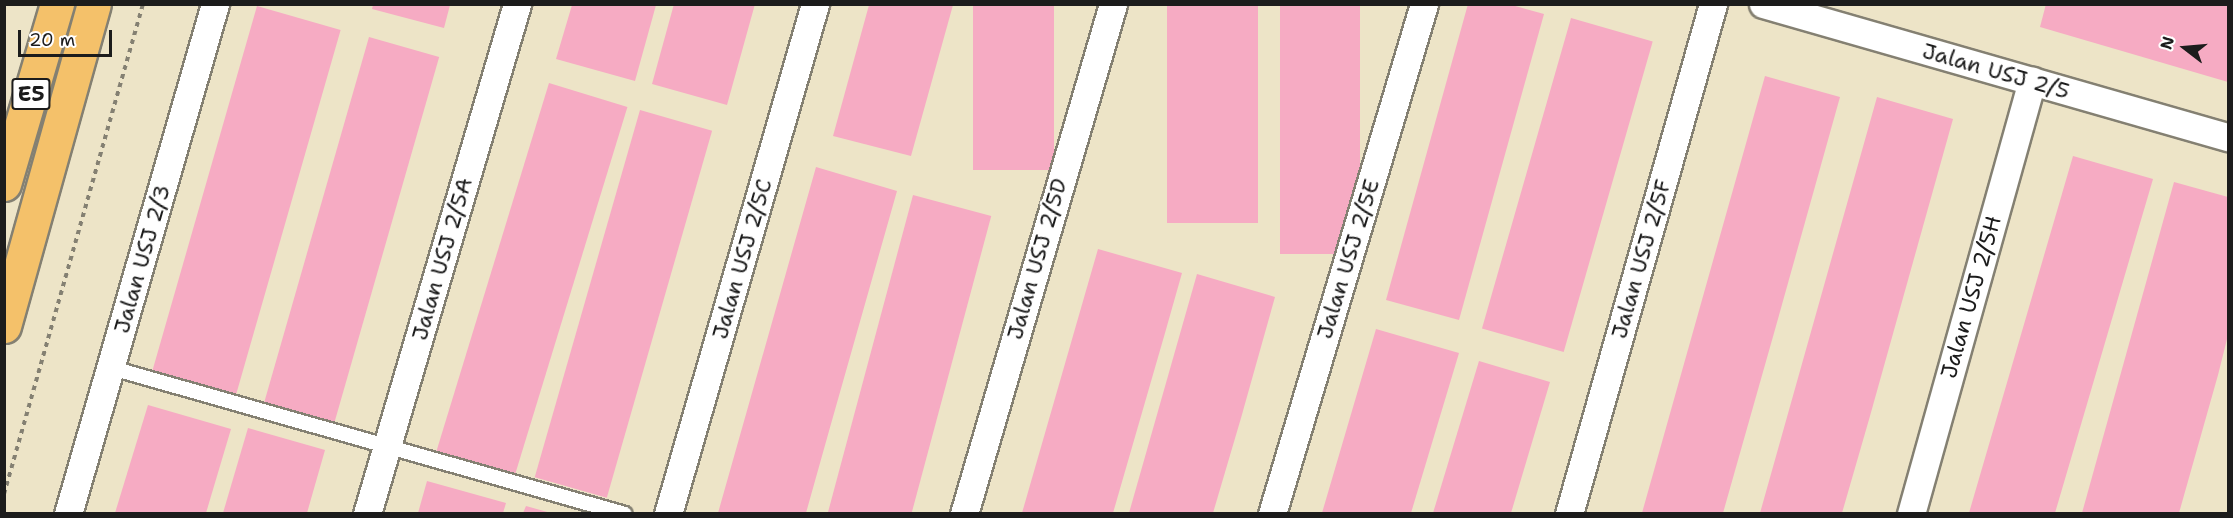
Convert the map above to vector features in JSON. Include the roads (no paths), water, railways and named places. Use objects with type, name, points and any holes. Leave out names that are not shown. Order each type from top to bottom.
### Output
[{"type":"highway","name":"E5","points":[[4,184],[57,4]]},
{"type":"highway","points":[[4,326],[94,4]]},
{"type":"street","name":"Jalan USJ 2/3","points":[[68,513],[112,368],[215,4]]},
{"type":"street","name":"Jalan USJ 2/5A","points":[[367,513],[517,4]]},
{"type":"street","name":"Jalan USJ 2/5C","points":[[668,513],[815,4]]},
{"type":"street","name":"Jalan USJ 2/5D","points":[[964,513],[1113,4]]},
{"type":"street","name":"Jalan USJ 2/5E","points":[[1272,513],[1424,4]]},
{"type":"street","name":"Jalan USJ 2/5F","points":[[1569,513],[1713,4]]},
{"type":"street","name":"Jalan USJ 2/5","points":[[1763,4],[2229,137]]},
{"type":"street","name":"Jalan USJ 2/5H","points":[[1911,513],[2032,81]]},
{"type":"lane","points":[[112,368],[624,513]]}]
